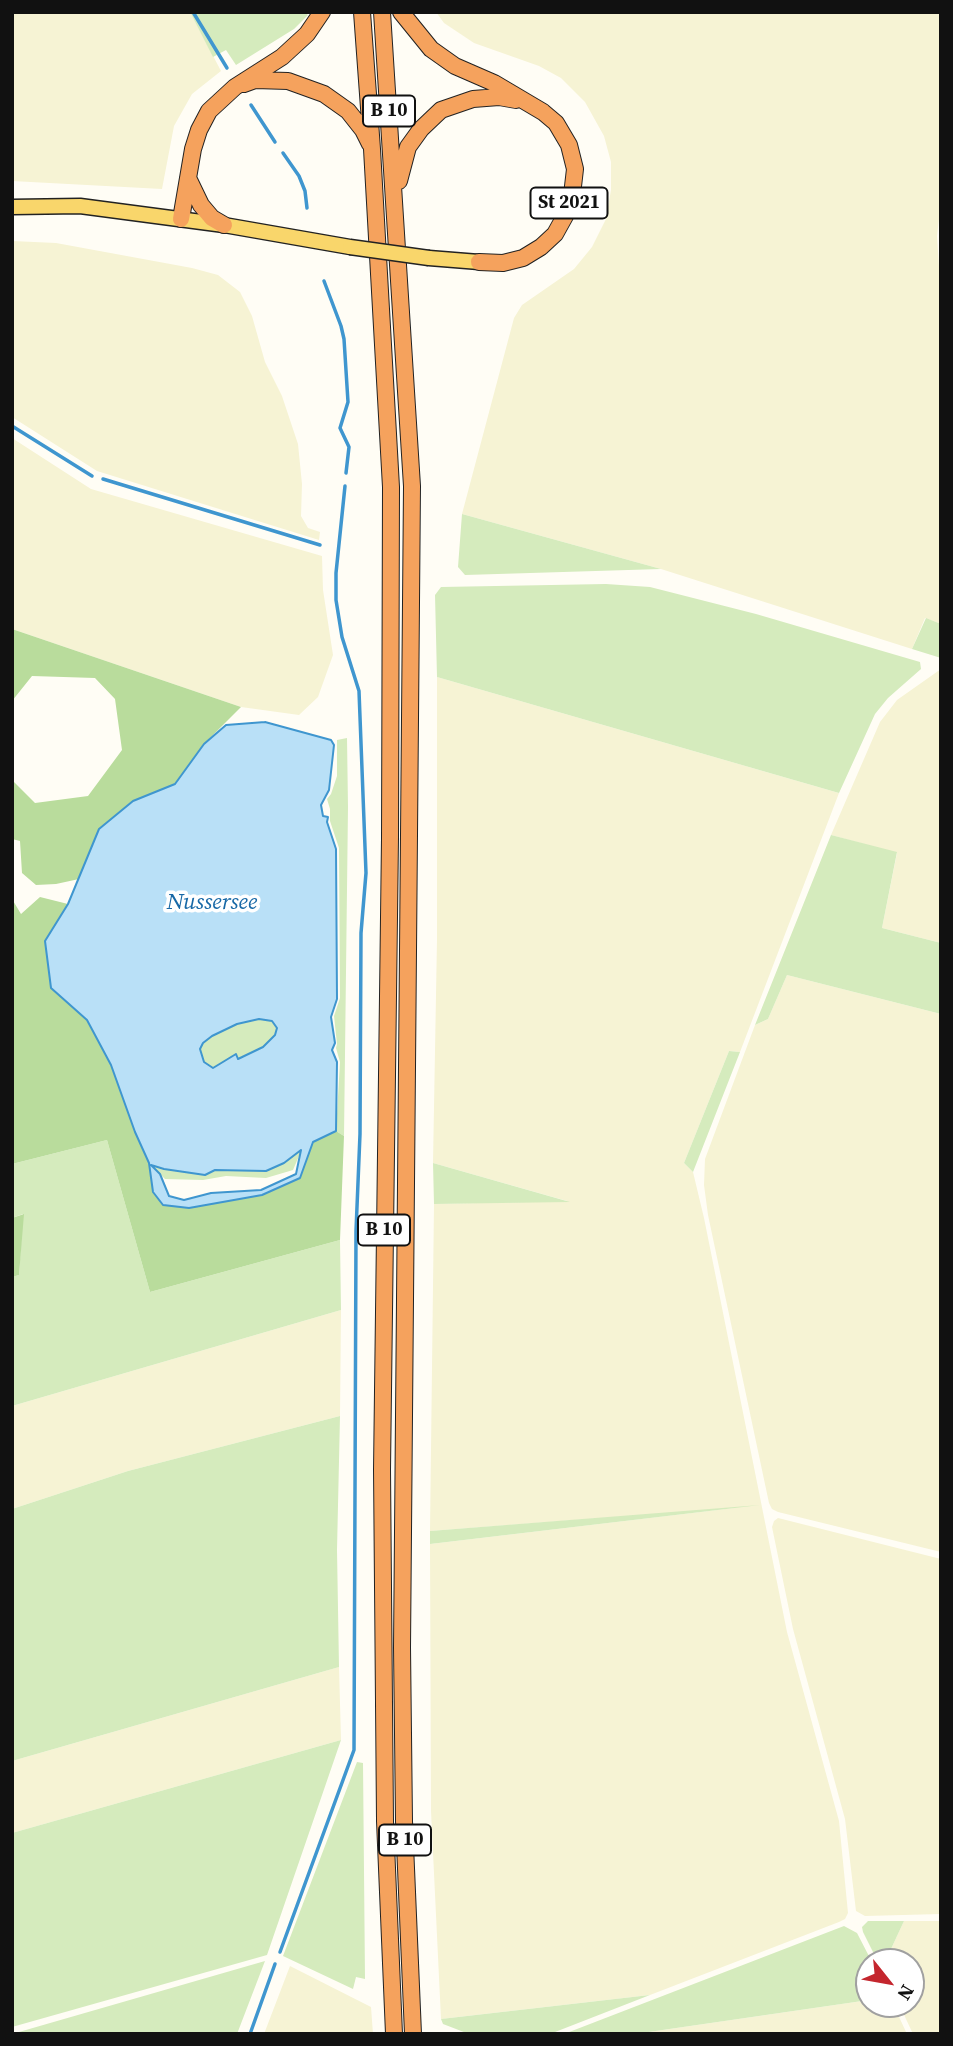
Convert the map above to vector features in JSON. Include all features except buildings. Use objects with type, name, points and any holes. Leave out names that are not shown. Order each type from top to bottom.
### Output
[{"type":"highway","points":[[181,219],[199,130],[209,111],[235,87],[282,57],[307,34],[322,12]]},
{"type":"highway","name":"B 10","points":[[362,12],[391,487],[390,838],[382,1483],[385,1821],[394,2034]]},
{"type":"highway","name":"B 10","points":[[382,12],[412,486],[402,1647],[404,1821],[413,2034]]},
{"type":"highway","points":[[401,12],[432,49],[447,60],[529,102]]},
{"type":"highway","points":[[235,87],[255,80],[288,81],[324,94],[348,111],[363,130],[372,149]]},
{"type":"highway","points":[[396,210],[400,176],[408,147],[421,129],[441,110],[473,99],[499,97],[529,102]]},
{"type":"highway","name":"St 2021","points":[[479,262],[503,263],[523,258],[541,247],[555,234],[572,195],[575,169],[569,145],[556,123],[529,102]]},
{"type":"highway","points":[[188,178],[201,205],[212,218],[224,225]]},
{"type":"main road","name":"St 2021","points":[[12,207],[80,206],[224,225],[350,247],[479,262]]},
{"type":"shaded area","points":[[12,12],[190,12],[221,71],[192,94],[174,126],[162,189],[12,181]]},
{"type":"shaded area","points":[[436,12],[941,12],[941,202],[937,236],[941,296],[941,624],[925,618],[912,649],[661,569],[462,514],[514,318],[522,305],[574,269],[592,247],[606,219],[611,190],[611,162],[604,136],[585,102],[561,78],[539,66],[474,43],[444,23]]},
{"type":"shaded area","points":[[12,241],[56,243],[192,268],[218,275],[240,292],[252,316],[265,362],[282,396],[298,444],[302,484],[301,516],[308,528],[320,532],[319,540],[97,471],[12,417]]},
{"type":"shaded area","points":[[12,438],[91,489],[322,556],[323,590],[333,655],[318,697],[299,715],[241,707],[12,629]]},
{"type":"shaded area","points":[[941,669],[941,943],[882,928],[897,853],[831,835],[880,722],[897,700]]},
{"type":"shaded area","points":[[437,677],[839,793],[740,1052],[729,1051],[684,1163],[693,1172],[704,1218],[787,1632],[839,1821],[848,1913],[845,1919],[839,1922],[650,1995],[441,2019],[431,1811],[430,1544],[734,1508],[430,1531],[434,1204],[567,1201],[433,1163],[437,939]]},
{"type":"shaded area","points":[[787,975],[941,1014],[941,1552],[778,1512],[772,1509],[769,1503],[704,1185],[705,1159],[755,1025],[768,1019]]},
{"type":"shaded area","points":[[341,1310],[340,1416],[128,1471],[12,1509],[12,1406]]},
{"type":"shaded area","points":[[778,1518],[941,1559],[941,1914],[865,1916],[856,1911],[845,1819],[793,1629],[772,1527]]},
{"type":"shaded area","points":[[339,1667],[341,1740],[12,1833],[12,1761]]},
{"type":"shaded area","points":[[904,1921],[941,1921],[941,2034],[913,2034],[906,2018],[925,2018],[925,1948],[891,1948]]},
{"type":"shaded area","points":[[290,1966],[371,2007],[373,2034],[264,2034]]},
{"type":"shaded area","points":[[855,2002],[855,2018],[900,2018],[907,2034],[635,2034]]},
{"type":"green space","points":[[190,12],[305,12],[308,15],[294,29],[236,65],[226,50],[213,57]]},
{"type":"green space","points":[[462,514],[661,569],[465,575],[458,567]]},
{"type":"green space","points":[[606,584],[650,587],[756,614],[920,662],[921,669],[888,698],[875,714],[839,793],[437,677],[435,595],[441,587]]},
{"type":"green space","points":[[926,618],[941,624],[941,658],[912,649]]},
{"type":"green space","points":[[12,629],[241,707],[204,744],[175,784],[133,801],[99,829],[79,879],[36,885],[22,873],[20,841],[12,839],[12,780],[35,803],[88,796],[122,750],[115,699],[95,678],[32,676],[12,701]]},
{"type":"green space","points":[[347,738],[344,1136],[336,1131],[340,1062],[336,1048],[334,1016],[340,998],[339,848],[330,821],[327,799],[337,776],[337,740]]},
{"type":"green space","points":[[831,835],[897,852],[882,928],[941,943],[941,1014],[787,975],[768,1019],[755,1025]]},
{"type":"green space","points":[[40,897],[68,904],[45,941],[51,988],[87,1020],[111,1065],[149,1163],[153,1192],[189,1208],[262,1195],[300,1178],[313,1142],[336,1131],[344,1136],[340,1240],[150,1292],[107,1140],[12,1164],[12,899],[21,914]]},
{"type":"green space","points":[[260,1019],[272,1021],[277,1028],[263,1047],[238,1060],[236,1054],[213,1068],[204,1062],[200,1049],[212,1036],[237,1024]]},
{"type":"green space","points":[[729,1051],[740,1052],[693,1172],[684,1163]]},
{"type":"green space","points":[[107,1140],[150,1292],[340,1240],[341,1310],[12,1406],[12,1277],[19,1275],[23,1214],[12,1218],[12,1164]]},
{"type":"green space","points":[[302,1149],[293,1170],[266,1178],[226,1176],[203,1180],[165,1179],[149,1163],[164,1169],[266,1171],[284,1163]]},
{"type":"green space","points":[[433,1163],[570,1202],[434,1204]]},
{"type":"green space","points":[[24,1214],[19,1275],[12,1277],[12,1218]]},
{"type":"green space","points":[[340,1416],[337,1550],[339,1667],[12,1761],[12,1509],[128,1471]]},
{"type":"green space","points":[[760,1505],[430,1544],[430,1531]]},
{"type":"green space","points":[[341,1740],[267,1955],[12,2027],[12,1833]]},
{"type":"green space","points":[[357,1762],[363,1763],[365,1979],[356,1977],[353,1989],[283,1956]]},
{"type":"green space","points":[[868,1921],[904,1921],[891,1948],[871,1948],[862,1927]]},
{"type":"green space","points":[[844,1926],[857,1933],[865,1948],[855,1948],[855,2002],[635,2034],[564,2034]]},
{"type":"green space","points":[[265,1961],[237,2034],[12,2034]]},
{"type":"green space","points":[[650,1995],[550,2034],[469,2034],[443,2024],[441,2019]]},
{"type":"water","name":"Nussersee","points":[[265,722],[331,740],[334,745],[329,790],[321,805],[323,816],[328,817],[327,822],[336,849],[337,999],[331,1017],[335,1043],[332,1050],[337,1062],[336,1131],[313,1142],[300,1178],[262,1195],[189,1208],[163,1205],[153,1192],[149,1163],[111,1065],[87,1020],[51,988],[45,941],[68,904],[99,829],[133,801],[175,784],[204,744],[226,725]],"holes":[[[259,1019],[272,1021],[277,1028],[275,1035],[263,1047],[238,1059],[236,1054],[213,1068],[204,1062],[200,1049],[203,1043],[237,1024]],[[301,1150],[296,1174],[261,1190],[211,1193],[184,1200],[169,1196],[160,1174],[151,1165],[205,1175],[215,1170],[266,1171],[284,1163]]]},
{"type":"waterway","points":[[193,12],[227,68]]},
{"type":"waterway","points":[[251,105],[275,142]]},
{"type":"waterway","points":[[283,153],[299,176],[305,191],[307,208]]},
{"type":"waterway","points":[[324,281],[344,339],[348,402],[340,428],[349,447],[346,473]]},
{"type":"waterway","points":[[12,426],[92,476]]},
{"type":"waterway","points":[[103,479],[320,545]]},
{"type":"waterway","points":[[280,1952],[354,1750],[356,1231],[360,1134],[361,933],[366,873],[359,691],[342,637],[336,600],[336,573],[345,486]]},
{"type":"waterway","points":[[250,2034],[275,1964]]}]
